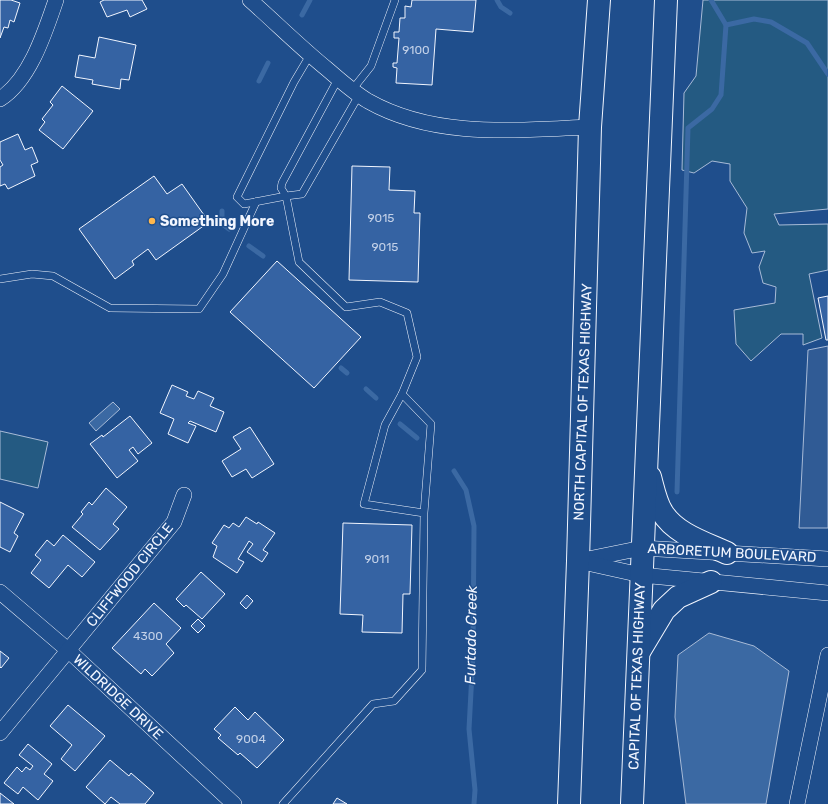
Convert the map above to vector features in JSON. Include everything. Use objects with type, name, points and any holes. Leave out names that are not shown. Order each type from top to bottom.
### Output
[{"type":"highway","name":"NORTH CAPITAL OF TEXAS HIGHWAY","points":[[569,804],[578,560],[590,127],[599,0]]},
{"type":"highway","points":[[642,548],[666,0]]},
{"type":"highway","points":[[645,465],[662,512],[670,522],[685,534],[727,553]]},
{"type":"highway","name":"CAPITAL OF TEXAS HIGHWAY","points":[[632,804],[642,548]]},
{"type":"highway","points":[[638,653],[664,610],[678,597],[711,582]]},
{"type":"street","points":[[0,99],[7,94],[26,73],[56,0]]},
{"type":"street","points":[[250,0],[338,79],[355,92],[390,112],[424,123],[484,130],[590,127]]},
{"type":"street","name":"CLIFFWOOD CIRCLE","points":[[0,733],[174,522],[184,495]]},
{"type":"street","name":"ARBORETUM BOULEVARD","points":[[578,560],[642,548],[828,559]]},
{"type":"street","name":"ARBORETUM BOULEVARD","points":[[578,560],[641,575],[828,593]]},
{"type":"street","name":"WILDRIDGE DRIVE","points":[[0,592],[69,651],[234,804]]},
{"type":"street","points":[[797,804],[828,655]]},
{"type":"lane","points":[[310,55],[294,82],[237,197],[244,204],[302,194],[355,92],[371,66],[395,0]]},
{"type":"lane","points":[[338,79],[282,183],[281,188],[286,196],[299,262],[346,307],[380,302],[407,314],[417,357],[402,394],[385,425],[364,504],[424,513]]},
{"type":"lane","points":[[0,279],[32,274],[54,276],[110,308],[199,309],[223,274],[256,202]]},
{"type":"lane","points":[[283,804],[373,704],[394,701],[422,670],[424,513],[431,424],[402,394]]},
{"type":"shaded area","points":[[703,0],[828,0],[828,209],[774,214],[779,225],[828,224],[828,270],[809,274],[822,338],[803,345],[803,334],[781,334],[751,361],[736,344],[734,310],[775,303],[776,287],[763,283],[759,267],[765,251],[752,253],[744,233],[747,208],[730,181],[730,164],[712,161],[694,173],[682,170],[684,93],[696,76]]},
{"type":"shaded area","points":[[828,346],[828,528],[799,528],[808,350]]},
{"type":"shaded area","points":[[113,402],[120,409],[96,431],[89,423]]},
{"type":"shaded area","points":[[0,431],[48,442],[38,488],[0,479]]},
{"type":"shaded area","points":[[709,633],[754,646],[789,671],[766,804],[686,804],[675,717],[678,655]]},
{"type":"building","points":[[0,0],[11,0],[20,3],[14,22],[10,20],[8,28],[4,27],[0,38]]},
{"type":"building","points":[[104,0],[142,0],[147,9],[130,17],[127,10],[107,17],[100,2]]},
{"type":"building","points":[[412,0],[476,0],[473,32],[436,29],[432,85],[396,83],[397,68],[393,67],[393,63],[397,63],[399,38],[394,38],[394,32],[399,32],[400,18],[405,18],[405,6],[411,7]]},
{"type":"building","points":[[99,37],[136,45],[129,80],[121,79],[120,89],[92,84],[93,80],[75,77],[79,55],[95,58]]},
{"type":"building","points":[[62,86],[93,111],[63,149],[39,130],[45,122],[42,119],[53,105],[50,102]]},
{"type":"building","points":[[18,134],[25,150],[32,147],[38,162],[31,165],[35,176],[8,189],[5,184],[0,186],[0,167],[3,165],[0,160],[0,142]]},
{"type":"building","points":[[352,166],[390,167],[389,190],[415,191],[414,213],[420,213],[418,282],[349,280]]},
{"type":"building","points":[[154,176],[167,194],[182,184],[209,222],[156,260],[148,249],[132,261],[134,265],[115,279],[79,229]]},
{"type":"building","points":[[277,261],[361,337],[314,388],[230,312]]},
{"type":"building","points":[[828,296],[828,340],[826,340],[818,298]]},
{"type":"building","points":[[172,385],[188,392],[186,396],[194,399],[198,391],[214,398],[210,406],[224,412],[216,432],[190,421],[188,423],[196,426],[188,443],[168,434],[174,419],[160,413]]},
{"type":"building","points":[[130,416],[152,443],[138,454],[133,447],[129,450],[138,461],[117,478],[90,444],[102,435],[103,437]]},
{"type":"building","points":[[250,427],[274,464],[252,478],[246,469],[232,477],[222,461],[241,449],[233,437]]},
{"type":"building","points":[[106,488],[127,507],[113,524],[119,529],[100,550],[72,527],[83,514],[81,512],[89,502],[92,505]]},
{"type":"building","points":[[0,502],[24,514],[14,533],[18,536],[10,552],[0,547]]},
{"type":"building","points":[[246,517],[257,524],[258,522],[275,533],[263,550],[268,553],[262,562],[247,552],[253,544],[249,541],[238,559],[244,562],[237,573],[213,557],[217,546],[212,543],[224,525],[229,528],[233,523],[239,527]]},
{"type":"building","points":[[343,523],[412,525],[410,594],[403,594],[402,633],[362,632],[363,615],[340,614]]},
{"type":"building","points":[[63,535],[95,562],[82,577],[68,565],[49,588],[31,573],[41,560],[35,555],[47,540],[54,546]]},
{"type":"building","points":[[201,572],[225,594],[202,619],[186,605],[184,607],[176,599]]},
{"type":"building","points":[[247,595],[253,601],[246,609],[240,603]]},
{"type":"building","points":[[154,603],[181,628],[166,644],[174,653],[152,676],[145,669],[141,674],[112,648]]},
{"type":"building","points":[[198,619],[205,626],[198,633],[191,626]]},
{"type":"building","points":[[0,651],[9,658],[1,668],[0,667]]},
{"type":"building","points":[[68,705],[105,736],[75,771],[61,759],[72,745],[50,726]]},
{"type":"building","points":[[235,707],[248,720],[255,712],[284,740],[257,768],[240,753],[238,755],[218,738],[221,735],[214,729]]},
{"type":"building","points":[[28,744],[52,764],[44,774],[53,781],[38,800],[23,787],[18,794],[4,783],[17,767],[22,772],[26,767],[30,770],[33,766],[19,755]]},
{"type":"building","points":[[110,760],[129,776],[131,773],[154,793],[145,804],[120,804],[111,797],[105,804],[86,787]]},
{"type":"building","points":[[0,793],[14,804],[0,804]]},
{"type":"building","points":[[337,798],[347,804],[333,804]]},
{"type":"waterway","name":"Furtado Creek","points":[[302,15],[310,0]]},
{"type":"waterway","points":[[497,0],[501,7],[510,13]]},
{"type":"waterway","points":[[711,0],[726,25]]},
{"type":"waterway","points":[[677,492],[688,128],[712,109],[721,95],[726,25],[754,19],[771,22],[807,43],[828,74]]},
{"type":"waterway","name":"Furtado Creek","points":[[259,81],[268,63]]},
{"type":"waterway","name":"Furtado Creek","points":[[222,211],[222,224],[229,229]]},
{"type":"waterway","name":"Furtado Creek","points":[[249,246],[263,256]]},
{"type":"waterway","name":"Furtado Creek","points":[[341,368],[347,373]]},
{"type":"waterway","name":"Furtado Creek","points":[[366,389],[376,398]]},
{"type":"waterway","name":"Furtado Creek","points":[[400,424],[417,438]]},
{"type":"waterway","name":"Furtado Creek","points":[[454,471],[466,490],[474,526],[473,654],[469,729],[475,790],[474,804]]},
{"type":"place","name":"Something More","points":[[152,221]]}]
